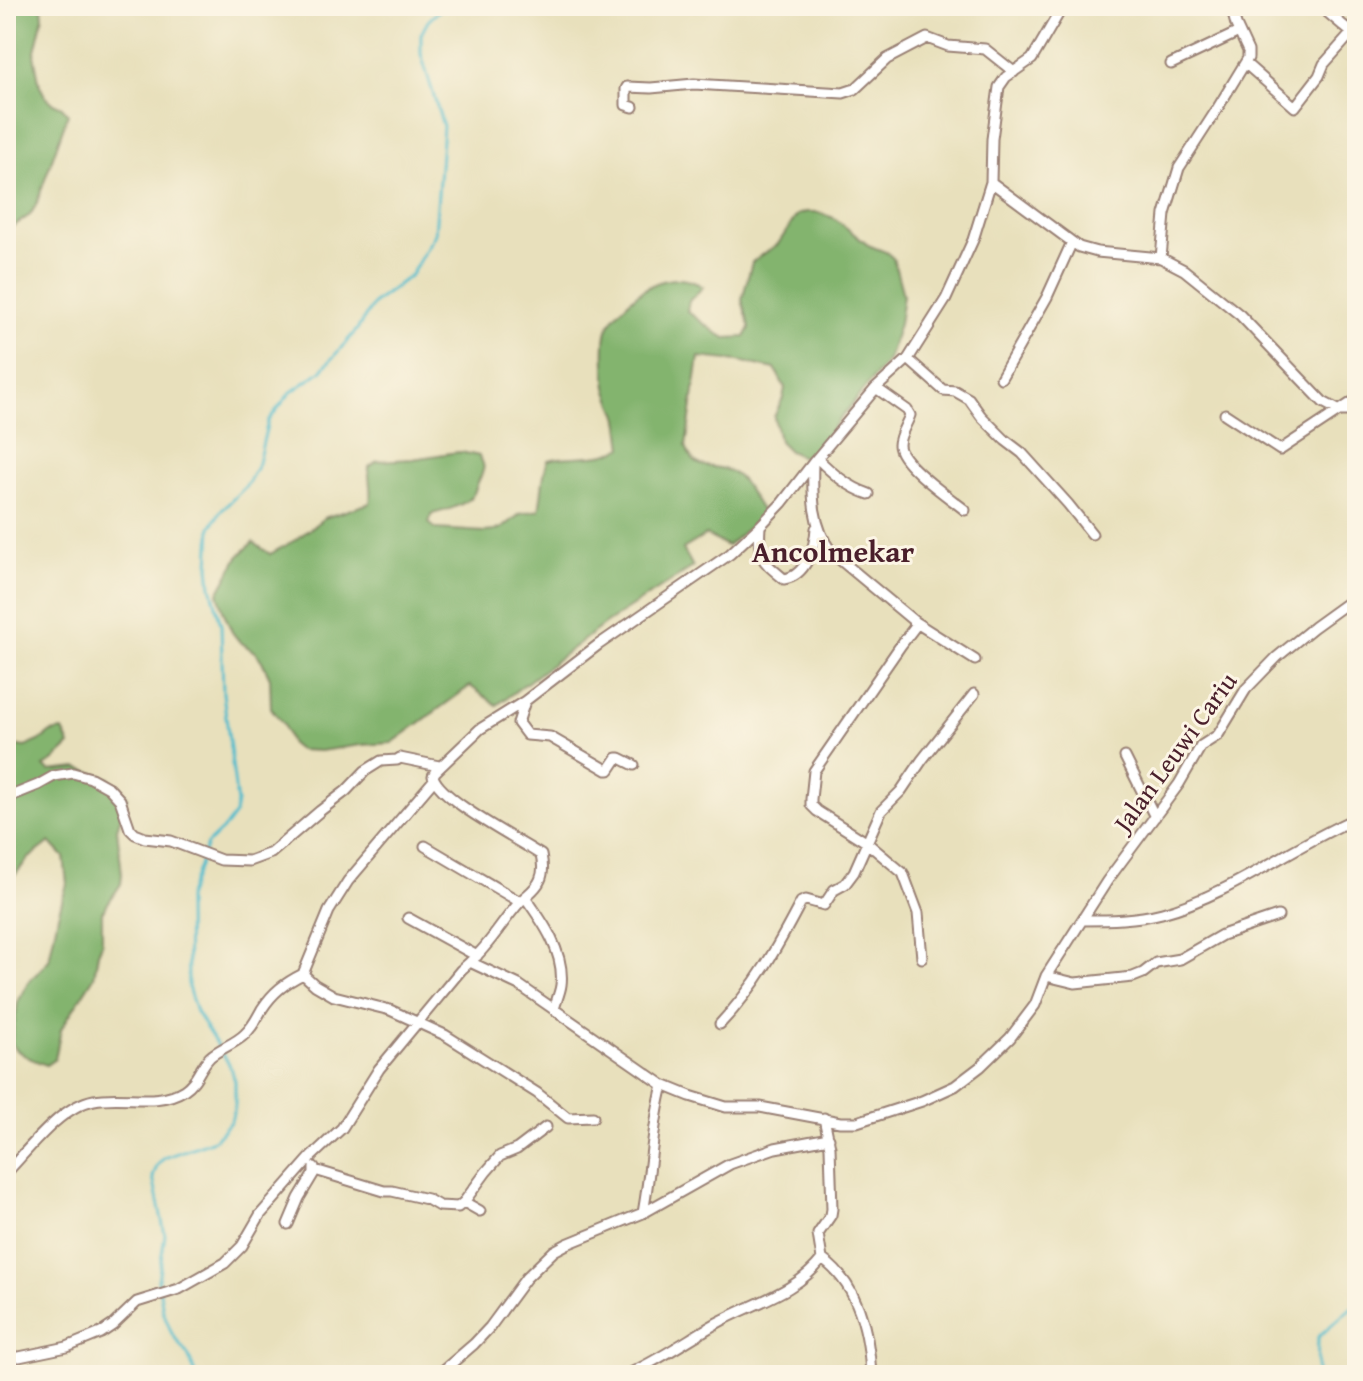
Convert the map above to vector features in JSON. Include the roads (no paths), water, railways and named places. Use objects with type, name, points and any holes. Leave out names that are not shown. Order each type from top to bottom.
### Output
[{"type":"street","points":[[6,1350],[19,1357],[67,1347],[101,1333],[137,1302],[166,1294],[225,1263],[242,1246],[260,1215],[312,1156],[342,1128],[379,1069],[464,966],[537,887],[542,875],[541,855],[468,811],[437,785],[433,776],[439,766],[480,729],[525,701],[598,645],[730,554],[782,503],[876,388],[908,359],[946,299],[973,240],[991,182],[992,139],[999,87],[1002,81],[1032,59],[1063,6]]},
{"type":"street","points":[[1161,258],[1165,214],[1179,168],[1246,64],[1248,51],[1231,6]]},
{"type":"street","points":[[1246,64],[1295,107],[1319,76],[1324,64],[1355,30],[1320,6]]},
{"type":"street","points":[[1171,64],[1239,32]]},
{"type":"street","points":[[633,107],[626,105],[627,87],[694,84],[836,94],[850,92],[887,59],[927,38],[948,46],[985,49],[1014,72]]},
{"type":"street","points":[[991,182],[1079,247],[1097,252],[1161,258],[1184,270],[1240,315],[1323,402],[1340,411],[1357,411]]},
{"type":"street","points":[[1001,378],[1047,297],[1072,242]]},
{"type":"street","points":[[908,359],[943,390],[955,391],[969,399],[981,416],[1022,453],[1092,534]]},
{"type":"street","points":[[876,388],[910,415],[899,443],[902,455],[935,488],[965,510]]},
{"type":"street","points":[[1225,414],[1280,450],[1357,399]]},
{"type":"street","points":[[815,460],[853,487],[869,494]]},
{"type":"street","points":[[760,526],[761,558],[784,579],[791,578],[809,558],[816,538],[812,492],[815,460]]},
{"type":"street","points":[[816,524],[832,553],[917,624],[975,660]]},
{"type":"street","name":"Jalan Leuwi Cariu","points":[[408,918],[519,985],[663,1085],[690,1096],[726,1107],[760,1107],[840,1122],[857,1122],[922,1101],[955,1086],[1010,1038],[1035,1005],[1046,976],[1107,881],[1179,784],[1201,746],[1218,735],[1236,704],[1277,657],[1357,596]]},
{"type":"street","points":[[917,624],[814,771],[811,805],[866,842],[903,873],[918,913],[922,958]]},
{"type":"street","points":[[720,1024],[769,962],[801,902],[826,903],[834,890],[845,884],[854,872],[881,811],[901,791],[974,694]]},
{"type":"street","points":[[525,701],[518,723],[527,735],[550,737],[607,770],[617,758],[634,765]]},
{"type":"street","points":[[1125,757],[1155,817]]},
{"type":"street","points":[[6,798],[54,776],[73,773],[109,788],[120,800],[130,829],[135,834],[171,841],[221,860],[249,861],[271,853],[346,791],[365,771],[381,761],[400,758],[439,766]]},
{"type":"street","points":[[6,1173],[45,1132],[80,1104],[94,1099],[160,1099],[175,1096],[188,1088],[207,1060],[251,1028],[268,1000],[284,983],[303,974],[329,911],[348,881],[434,780]]},
{"type":"street","points":[[1082,920],[1135,918],[1198,900],[1357,818]]},
{"type":"street","points":[[425,846],[522,900],[549,935],[560,962],[561,986],[554,1009]]},
{"type":"street","points":[[1046,976],[1075,983],[1133,977],[1156,963],[1187,956],[1222,935],[1278,916]]},
{"type":"street","points":[[303,974],[334,996],[390,1010],[445,1035],[537,1093],[568,1118],[593,1117]]},
{"type":"street","points":[[643,1213],[663,1085]]},
{"type":"street","points":[[824,1118],[829,1138],[832,1209],[818,1234],[822,1259],[839,1272],[860,1310],[867,1336],[871,1375]]},
{"type":"street","points":[[315,1170],[453,1208],[464,1202],[500,1156],[517,1149],[546,1127]]},
{"type":"street","points":[[438,1375],[490,1327],[526,1278],[554,1251],[643,1213],[730,1164],[775,1148],[829,1138]]},
{"type":"street","points":[[288,1224],[315,1170],[312,1156]]},
{"type":"street","points":[[464,1202],[480,1211]]},
{"type":"street","points":[[629,1374],[721,1321],[777,1296],[804,1277],[822,1259]]},
{"type":"waterway","points":[[196,1375],[188,1355],[172,1334],[163,1311],[158,1280],[165,1235],[153,1177],[164,1158],[214,1140],[231,1121],[235,1105],[235,1081],[229,1064],[196,1012],[188,987],[187,898],[207,844],[235,814],[237,803],[223,693],[221,625],[209,567],[211,527],[220,512],[246,486],[257,467],[268,421],[290,393],[320,372],[356,331],[374,303],[411,275],[435,234],[443,126],[421,54],[421,34],[428,21],[444,6]]},
{"type":"waterway","points":[[1317,1375],[1318,1337],[1357,1303]]},
{"type":"district","name":"Ancolmekar","points":[[833,552]]}]
